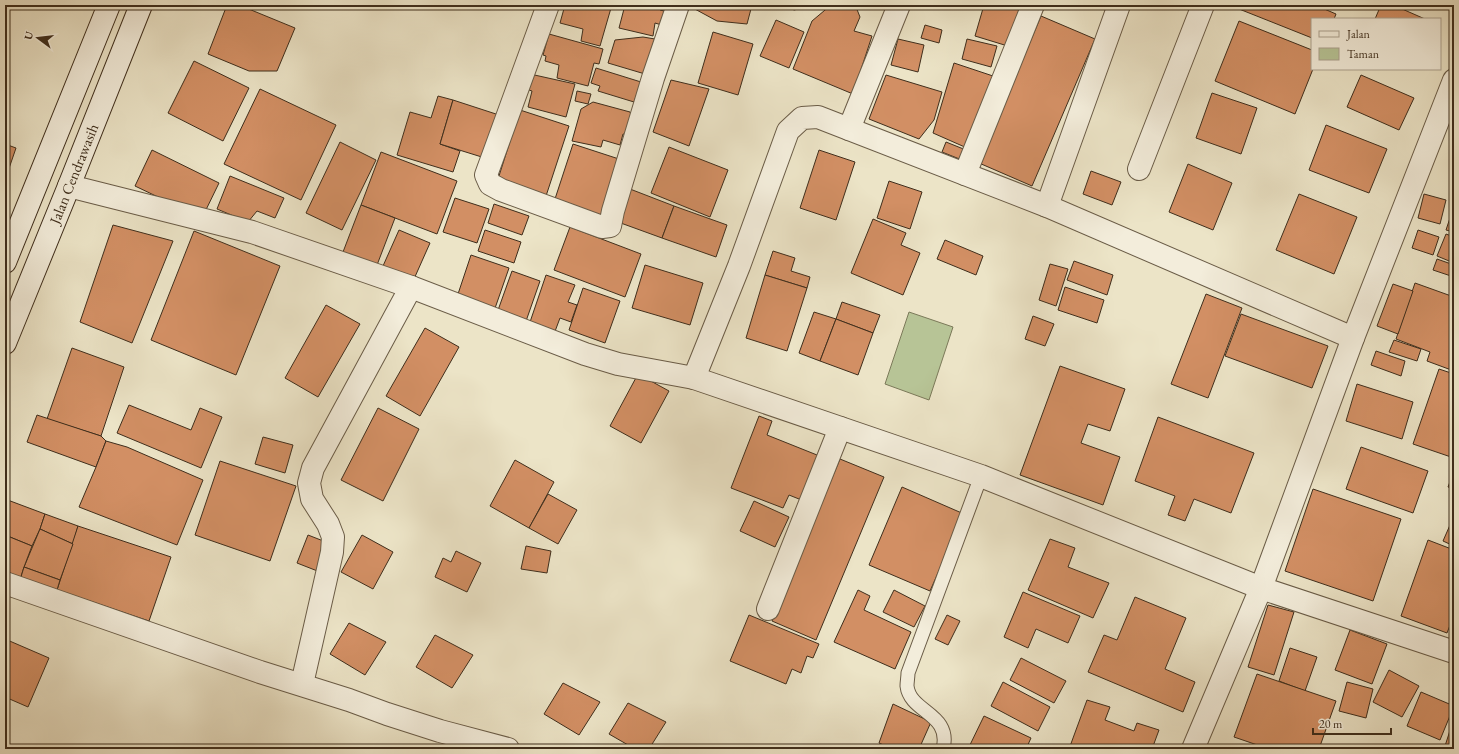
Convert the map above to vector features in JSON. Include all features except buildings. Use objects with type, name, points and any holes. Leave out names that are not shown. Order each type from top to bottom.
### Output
[{"type":"street","name":"Jalan Cendrawasih","points":[[5,262],[109,5]]},
{"type":"street","name":"Jalan Cendrawasih","points":[[5,343],[141,5]]},
{"type":"street","points":[[548,5],[486,175],[490,184],[502,190],[602,227],[610,226],[613,211],[653,78],[678,5]]},
{"type":"street","points":[[849,129],[899,5]]},
{"type":"street","points":[[965,174],[1033,5]]},
{"type":"street","points":[[1047,206],[1119,5]]},
{"type":"street","points":[[1139,169],[1203,5]]},
{"type":"street","points":[[1193,749],[1261,588],[1353,338],[1454,80]]},
{"type":"street","points":[[694,378],[739,266],[788,131],[802,118],[818,117],[1047,206],[1353,338]]},
{"type":"street","points":[[69,186],[252,232],[411,287],[585,354],[618,364],[694,378],[981,476],[1261,588],[1454,652]]},
{"type":"street","points":[[302,684],[332,552],[333,537],[328,524],[312,499],[309,483],[312,468],[411,287]]},
{"type":"street","points":[[768,609],[840,428]]},
{"type":"street","points":[[5,583],[260,672],[302,684],[394,717],[440,731],[508,748]]},
{"type":"lane","points":[[943,749],[946,738],[943,729],[911,696],[907,686],[908,673],[981,476]]},
{"type":"green space","points":[[909,312],[953,327],[929,400],[885,384]]}]
